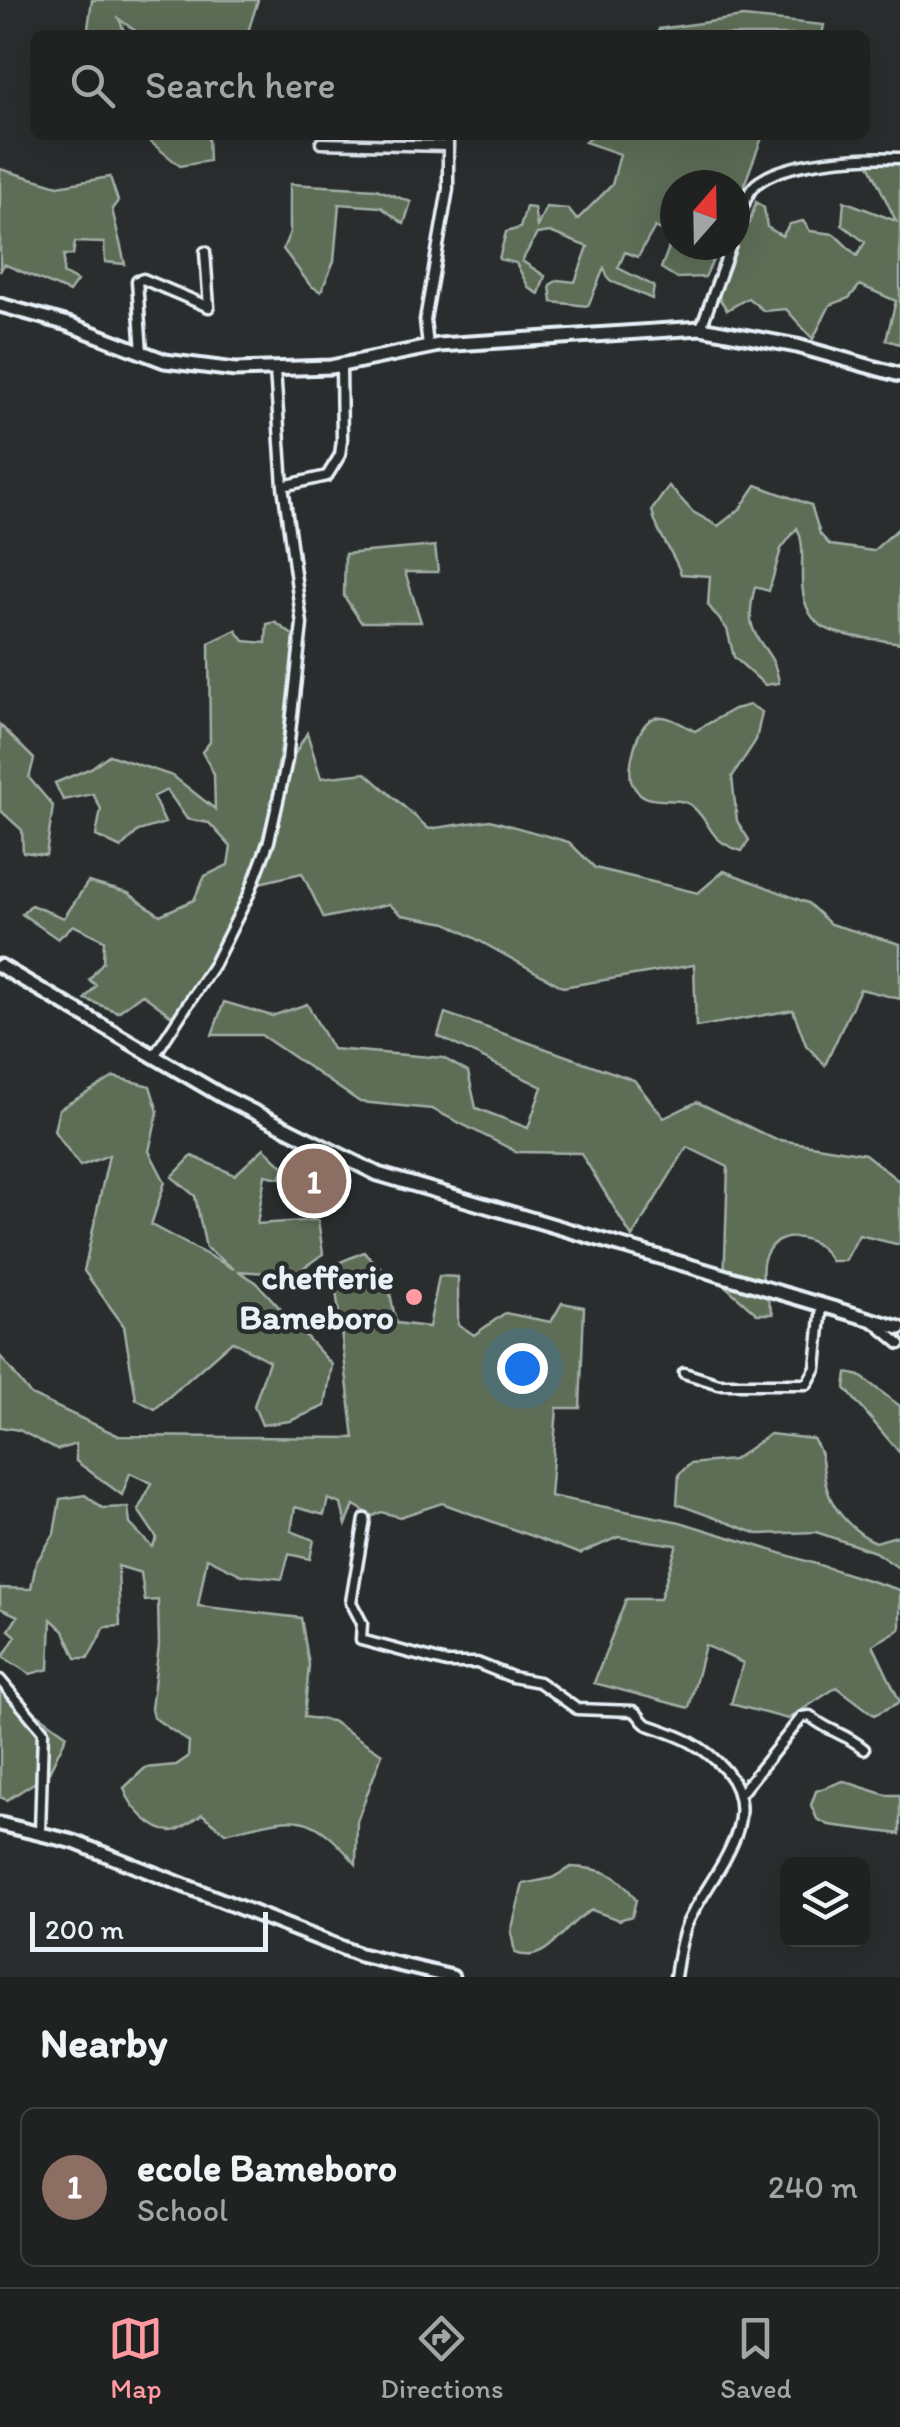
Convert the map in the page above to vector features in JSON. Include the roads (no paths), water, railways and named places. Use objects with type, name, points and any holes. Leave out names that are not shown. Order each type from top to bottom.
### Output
[{"type":"street","points":[[428,346],[426,320],[445,219],[448,140]]},
{"type":"street","points":[[321,143],[448,146]]},
{"type":"street","points":[[750,192],[770,176],[858,157],[900,158]]},
{"type":"street","points":[[142,353],[137,281],[143,279],[210,307],[205,252]]},
{"type":"street","points":[[701,328],[726,260]]},
{"type":"street","points":[[0,305],[68,324],[142,353],[198,367],[275,370],[341,366],[428,346],[701,328],[797,346],[900,375]]},
{"type":"street","points":[[284,486],[327,476],[340,456],[341,366]]},
{"type":"street","points":[[154,1058],[234,928],[276,812],[302,634],[275,370]]},
{"type":"street","points":[[0,966],[154,1058],[295,1135],[395,1181],[900,1328]]},
{"type":"street","points":[[684,1373],[718,1384],[807,1384],[816,1368],[822,1306]]},
{"type":"street","points":[[872,1320],[900,1344]]},
{"type":"street","points":[[365,1519],[351,1602],[362,1622],[360,1640],[446,1663],[477,1663],[512,1678],[539,1682],[577,1709],[633,1711],[644,1725],[690,1738],[721,1766],[740,1794]]},
{"type":"street","points":[[0,1680],[43,1731],[40,1833]]},
{"type":"street","points":[[675,1977],[687,1924],[738,1828],[740,1794],[802,1718],[810,1716],[864,1748]]},
{"type":"street","points":[[0,1824],[40,1833],[360,1955],[452,1977]]},
{"type":"place","name":"ecole Bameboro","points":[[314,1181]]},
{"type":"place","name":"chefferie Bameboro","points":[[414,1297]]}]
